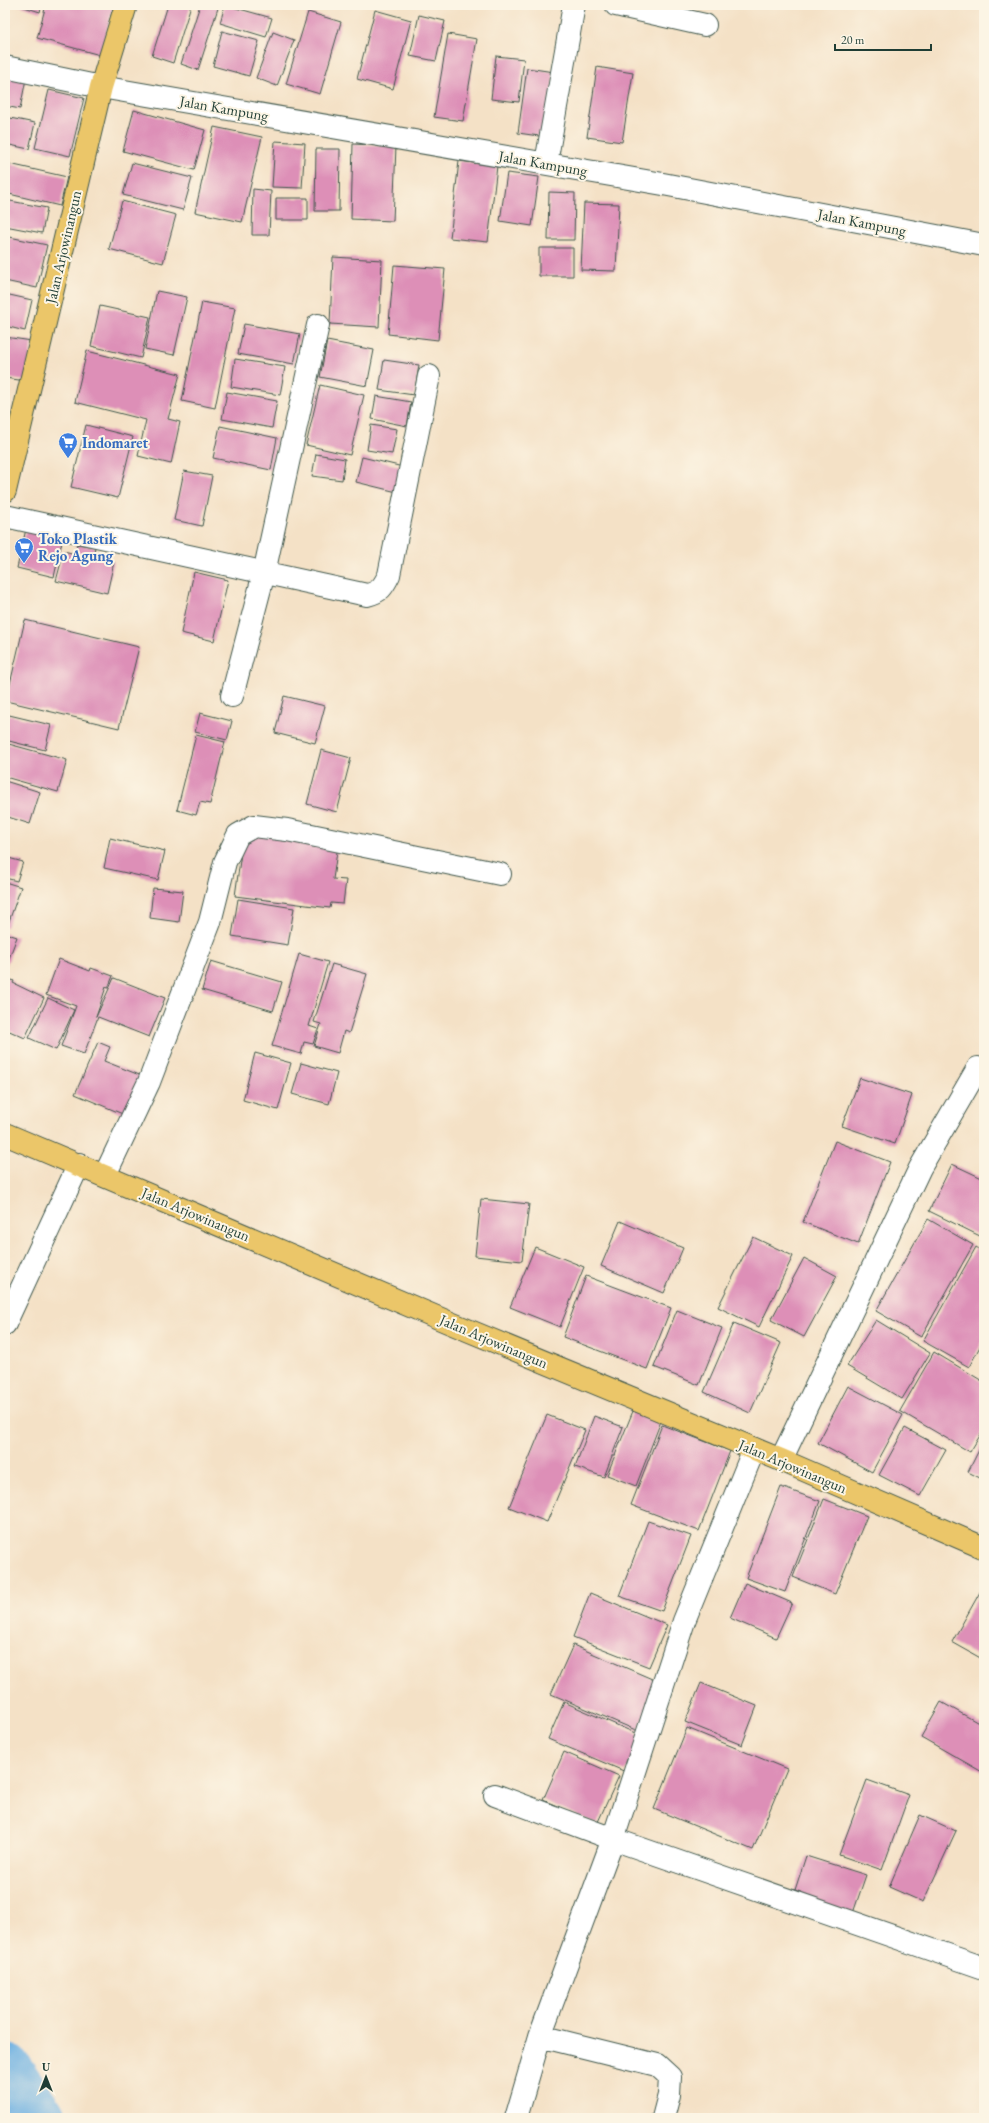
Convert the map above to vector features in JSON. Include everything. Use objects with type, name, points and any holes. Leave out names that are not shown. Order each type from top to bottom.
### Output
[{"type":"main road","name":"Jalan Arjowinangun","points":[[5,491],[101,87],[126,5]]},
{"type":"main road","name":"Jalan Arjowinangun","points":[[5,1134],[105,1175],[455,1325],[781,1460],[984,1548]]},
{"type":"street","points":[[546,163],[574,5]]},
{"type":"street","points":[[616,5],[705,25]]},
{"type":"street","name":"Jalan Kampung","points":[[5,67],[101,87],[546,163],[984,245]]},
{"type":"street","points":[[232,696],[264,573],[318,325]]},
{"type":"street","points":[[5,516],[366,595],[376,593],[382,589],[389,575],[429,376]]},
{"type":"street","points":[[105,1175],[150,1082],[210,922],[225,862],[238,835],[254,826],[287,830],[500,874]]},
{"type":"street","points":[[781,1460],[920,1168],[978,1068]]},
{"type":"street","points":[[5,1324],[79,1164]]},
{"type":"street","points":[[516,2118],[540,2036],[613,1839],[684,1622],[754,1449]]},
{"type":"street","points":[[495,1795],[613,1839],[984,1968]]},
{"type":"street","points":[[540,2036],[657,2065],[670,2077],[669,2095],[663,2118]]},
{"type":"building","points":[[18,5],[42,5],[40,12]]},
{"type":"building","points":[[46,5],[114,5],[100,55],[37,38]]},
{"type":"building","points":[[168,5],[191,5],[173,63],[152,56]]},
{"type":"building","points":[[200,5],[219,5],[198,70],[181,64]]},
{"type":"building","points":[[225,5],[272,18],[266,37],[220,23]]},
{"type":"building","points":[[375,10],[411,20],[393,89],[357,79]]},
{"type":"building","points":[[308,12],[341,22],[320,94],[286,84]]},
{"type":"building","points":[[419,15],[445,21],[436,61],[410,56]]},
{"type":"building","points":[[222,31],[259,41],[249,76],[213,66]]},
{"type":"building","points":[[273,32],[294,40],[277,86],[256,78]]},
{"type":"building","points":[[448,34],[477,39],[463,121],[434,117]]},
{"type":"building","points":[[496,56],[524,59],[519,102],[491,99]]},
{"type":"building","points":[[597,67],[633,73],[622,142],[587,137]]},
{"type":"building","points":[[527,68],[554,72],[546,137],[518,133]]},
{"type":"building","points":[[5,75],[26,79],[20,109],[5,106]]},
{"type":"building","points":[[49,90],[84,98],[70,156],[35,148]]},
{"type":"building","points":[[134,110],[205,130],[194,170],[123,151]]},
{"type":"building","points":[[5,117],[35,123],[29,149],[5,144]]},
{"type":"building","points":[[214,127],[262,137],[242,222],[195,212]]},
{"type":"building","points":[[275,141],[305,143],[302,188],[272,187]]},
{"type":"building","points":[[353,144],[396,146],[393,221],[351,219]]},
{"type":"building","points":[[316,149],[340,149],[339,211],[315,211]]},
{"type":"building","points":[[459,161],[497,166],[488,242],[450,238]]},
{"type":"building","points":[[5,163],[67,177],[60,206],[5,193]]},
{"type":"building","points":[[132,163],[192,178],[183,210],[123,195]]},
{"type":"building","points":[[507,173],[539,177],[532,226],[500,221]]},
{"type":"building","points":[[253,189],[271,191],[269,235],[252,235]]},
{"type":"building","points":[[549,192],[575,193],[574,240],[548,240]]},
{"type":"building","points":[[276,198],[308,198],[308,220],[276,220]]},
{"type":"building","points":[[5,200],[47,208],[42,233],[5,226]]},
{"type":"building","points":[[122,201],[176,215],[163,263],[109,249]]},
{"type":"building","points":[[584,203],[619,204],[616,271],[581,270]]},
{"type":"building","points":[[5,236],[47,245],[37,288],[5,281]]},
{"type":"building","points":[[539,248],[573,248],[573,276],[539,276]]},
{"type":"building","points":[[333,257],[382,260],[379,327],[330,324]]},
{"type":"building","points":[[394,265],[445,269],[438,340],[388,334]]},
{"type":"building","points":[[157,291],[187,297],[174,355],[145,349]]},
{"type":"building","points":[[5,294],[32,300],[25,331],[5,326]]},
{"type":"building","points":[[202,302],[235,308],[215,408],[182,401]]},
{"type":"building","points":[[100,306],[150,317],[141,358],[91,346]]},
{"type":"building","points":[[244,324],[300,334],[294,364],[238,354]]},
{"type":"building","points":[[5,337],[32,341],[26,381],[5,378]]},
{"type":"building","points":[[327,341],[374,350],[367,386],[320,377]]},
{"type":"building","points":[[87,351],[180,374],[168,419],[180,422],[171,464],[138,456],[146,420],[75,402]]},
{"type":"building","points":[[235,359],[285,367],[280,395],[231,387]]},
{"type":"building","points":[[384,360],[419,365],[414,395],[379,390]]},
{"type":"building","points":[[320,385],[364,395],[350,455],[306,445]]},
{"type":"building","points":[[227,392],[277,401],[272,428],[222,419]]},
{"type":"building","points":[[376,396],[411,402],[407,426],[372,419]]},
{"type":"building","points":[[86,425],[133,437],[118,498],[71,487]]},
{"type":"building","points":[[371,425],[397,429],[392,454],[367,450]]},
{"type":"building","points":[[220,426],[277,438],[271,470],[213,458]]},
{"type":"building","points":[[316,454],[345,459],[342,480],[312,476]]},
{"type":"building","points":[[362,457],[403,467],[397,492],[356,482]]},
{"type":"building","points":[[184,471],[212,476],[202,526],[174,520]]},
{"type":"building","points":[[26,529],[63,537],[54,577],[17,568]]},
{"type":"building","points":[[77,544],[95,547],[93,557],[114,562],[107,593],[56,581],[64,551],[75,554]]},
{"type":"building","points":[[194,572],[228,580],[214,641],[181,633]]},
{"type":"building","points":[[25,620],[139,647],[119,728],[6,701]]},
{"type":"building","points":[[284,696],[325,706],[315,743],[275,733]]},
{"type":"building","points":[[200,713],[232,721],[227,740],[195,732]]},
{"type":"building","points":[[5,714],[51,725],[45,750],[5,740]]},
{"type":"building","points":[[196,735],[225,742],[210,804],[200,802],[196,815],[177,810]]},
{"type":"building","points":[[5,743],[67,760],[58,792],[5,777]]},
{"type":"building","points":[[321,750],[351,758],[337,812],[307,804]]},
{"type":"building","points":[[5,781],[40,792],[30,824],[5,816]]},
{"type":"building","points":[[244,832],[338,845],[333,879],[346,880],[343,904],[331,903],[330,908],[235,896]]},
{"type":"building","points":[[110,838],[165,851],[158,880],[104,868]]},
{"type":"building","points":[[5,857],[23,862],[17,881],[5,878]]},
{"type":"building","points":[[5,882],[21,887],[7,927],[5,927]]},
{"type":"building","points":[[153,888],[183,891],[179,922],[150,918]]},
{"type":"building","points":[[238,899],[294,908],[288,945],[232,936]]},
{"type":"building","points":[[5,933],[17,937],[5,969]]},
{"type":"building","points":[[299,954],[328,962],[309,1026],[318,1029],[313,1044],[304,1042],[301,1054],[272,1046]]},
{"type":"building","points":[[59,959],[90,971],[91,968],[113,976],[108,988],[106,987],[96,1017],[114,978],[165,998],[149,1037],[98,1017],[84,1054],[61,1046],[76,1006],[46,995]]},
{"type":"building","points":[[211,961],[282,982],[273,1011],[202,990]]},
{"type":"building","points":[[332,964],[367,974],[349,1033],[344,1031],[338,1053],[314,1046],[321,1024],[314,1022]]},
{"type":"building","points":[[5,977],[14,981],[13,983],[44,998],[25,1038],[5,1029]]},
{"type":"building","points":[[48,998],[74,1010],[56,1050],[29,1038]]},
{"type":"building","points":[[98,1042],[110,1047],[104,1061],[142,1076],[125,1115],[75,1094]]},
{"type":"building","points":[[255,1053],[291,1063],[278,1110],[243,1100]]},
{"type":"building","points":[[301,1063],[337,1073],[329,1104],[292,1094]]},
{"type":"building","points":[[860,1078],[912,1095],[895,1144],[842,1126]]},
{"type":"building","points":[[835,1141],[890,1162],[858,1244],[803,1222]]},
{"type":"building","points":[[952,1164],[984,1179],[984,1238],[929,1211]]},
{"type":"building","points":[[481,1199],[529,1204],[522,1261],[475,1256]]},
{"type":"building","points":[[928,1219],[973,1245],[921,1337],[876,1311]]},
{"type":"building","points":[[620,1221],[683,1248],[664,1293],[601,1266]]},
{"type":"building","points":[[753,1237],[793,1256],[759,1327],[718,1307]]},
{"type":"building","points":[[535,1247],[584,1267],[560,1327],[510,1307]]},
{"type":"building","points":[[976,1247],[984,1252],[984,1339],[969,1367],[923,1341]]},
{"type":"building","points":[[804,1258],[837,1276],[804,1337],[771,1320]]},
{"type":"building","points":[[586,1276],[671,1308],[647,1369],[563,1337]]},
{"type":"building","points":[[677,1310],[722,1328],[699,1385],[654,1367]]},
{"type":"building","points":[[876,1320],[930,1353],[902,1399],[847,1366]]},
{"type":"building","points":[[734,1323],[781,1343],[750,1413],[704,1392]]},
{"type":"building","points":[[934,1352],[984,1382],[984,1429],[970,1452],[900,1411]]},
{"type":"building","points":[[848,1386],[903,1415],[872,1472],[818,1443]]},
{"type":"building","points":[[633,1411],[661,1421],[636,1486],[607,1475]]},
{"type":"building","points":[[547,1415],[585,1430],[547,1522],[509,1507]]},
{"type":"building","points":[[594,1416],[623,1427],[604,1477],[575,1467]]},
{"type":"building","points":[[662,1425],[730,1451],[699,1531],[631,1505]]},
{"type":"building","points":[[905,1428],[946,1450],[920,1496],[879,1475]]},
{"type":"building","points":[[984,1440],[984,1480],[968,1472]]},
{"type":"building","points":[[781,1487],[820,1501],[785,1592],[746,1578]]},
{"type":"building","points":[[824,1499],[867,1516],[835,1594],[793,1577]]},
{"type":"building","points":[[648,1521],[691,1536],[662,1611],[619,1596]]},
{"type":"building","points":[[745,1583],[792,1603],[776,1638],[730,1618]]},
{"type":"building","points":[[984,1585],[984,1660],[952,1642]]},
{"type":"building","points":[[590,1593],[667,1625],[649,1667],[573,1637]]},
{"type":"building","points":[[573,1645],[659,1682],[638,1731],[551,1694]]},
{"type":"building","points":[[701,1683],[757,1706],[742,1745],[685,1722]]},
{"type":"building","points":[[564,1702],[642,1736],[626,1772],[548,1739]]},
{"type":"building","points":[[941,1702],[984,1726],[984,1773],[921,1737]]},
{"type":"building","points":[[687,1728],[787,1769],[753,1850],[654,1809]]},
{"type":"building","points":[[564,1752],[619,1776],[597,1824],[543,1800]]},
{"type":"building","points":[[867,1780],[909,1795],[882,1870],[839,1855]]},
{"type":"building","points":[[920,1815],[956,1831],[923,1902],[889,1887]]},
{"type":"building","points":[[806,1856],[866,1875],[853,1913],[794,1893]]},
{"type":"waterway","points":[[5,2072],[37,2118]]},
{"type":"place","name":"Indomaret","points":[[68,459]]},
{"type":"place","name":"Toko Plastik Rejo Agung","points":[[24,564]]}]
